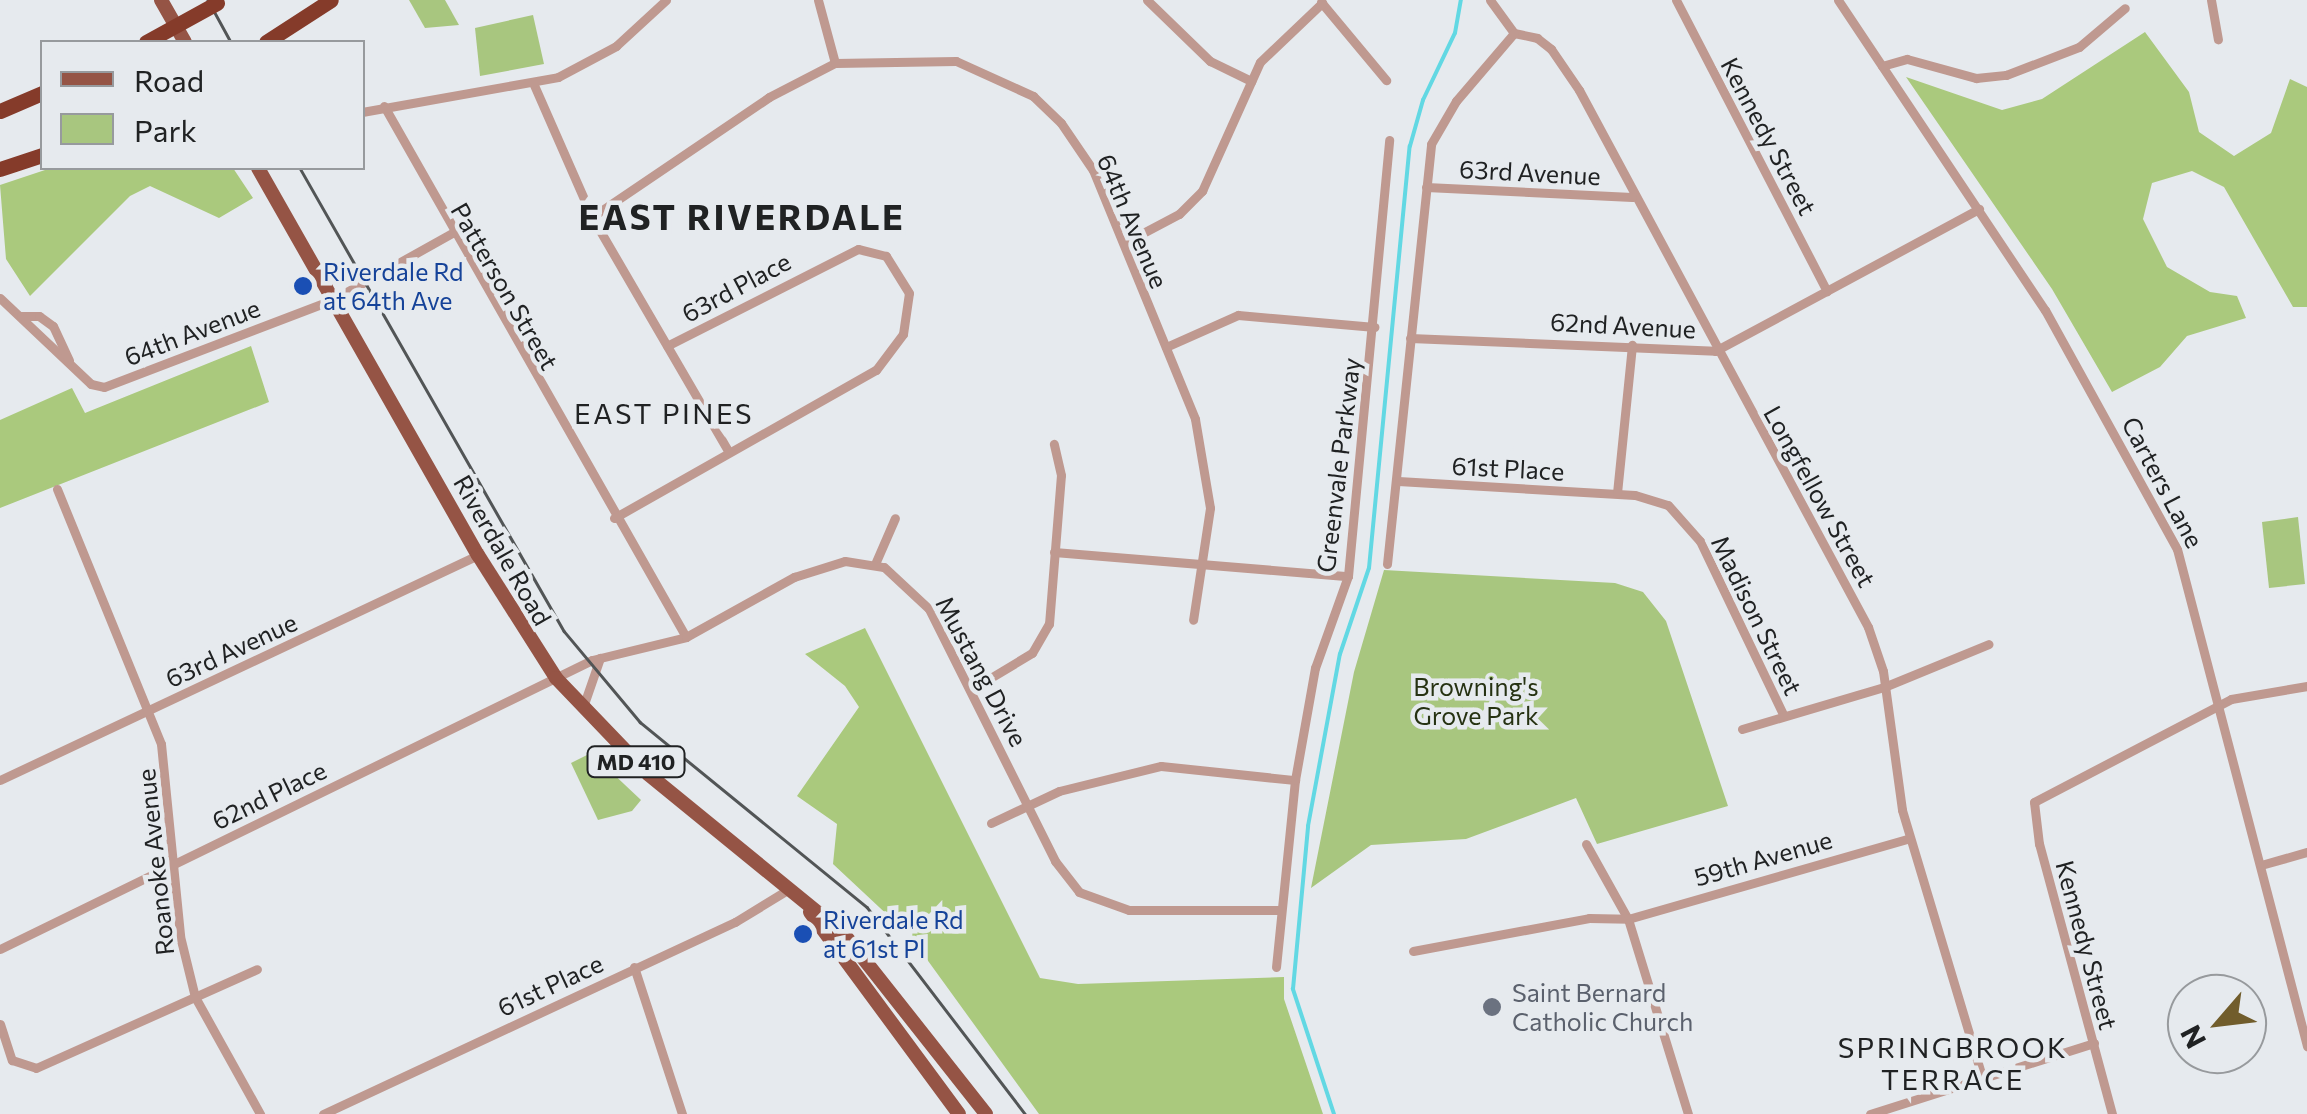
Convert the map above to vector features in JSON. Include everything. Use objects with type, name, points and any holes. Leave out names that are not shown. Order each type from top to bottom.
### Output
[{"type":"highway","points":[[269,40],[331,0]]},
{"type":"highway","points":[[150,40],[220,2]]},
{"type":"highway","points":[[0,111],[40,94]]},
{"type":"highway","points":[[0,168],[40,156]]},
{"type":"main road","points":[[162,0],[184,40]]},
{"type":"main road","name":"Riverdale Road","points":[[259,170],[478,555],[556,678],[664,787],[792,887],[882,974],[986,1114]]},
{"type":"main road","name":"Riverdale Road","points":[[792,887],[959,1114]]},
{"type":"street","points":[[365,111],[457,90],[534,85],[616,46],[666,0]]},
{"type":"street","points":[[818,0],[835,63]]},
{"type":"street","points":[[1146,0],[1198,52],[1251,81]]},
{"type":"street","name":"Longfellow Street","points":[[1490,0],[1514,33],[1537,38],[1566,69],[1714,351],[1868,627],[1884,687],[1894,772],[1910,838],[1982,1077]]},
{"type":"street","name":"Kennedy Street","points":[[1676,0],[1827,291]]},
{"type":"street","name":"Carters Lane","points":[[1838,0],[2045,310],[2164,523],[2185,568],[2307,1046]]},
{"type":"street","points":[[2211,0],[2218,38]]},
{"type":"street","points":[[1124,243],[1178,214],[1202,191],[1251,81],[1274,45],[1321,2],[1386,80]]},
{"type":"street","points":[[1882,66],[1907,59],[1976,78],[2006,75],[2079,47],[2125,8]]},
{"type":"street","points":[[1387,564],[1426,187],[1443,119],[1514,33]]},
{"type":"street","name":"64th Avenue","points":[[592,217],[769,97],[835,63],[956,61],[1032,96],[1083,153],[1124,243],[1194,419],[1206,476],[1204,563],[1193,620]]},
{"type":"street","points":[[534,85],[592,217],[728,451],[614,518]]},
{"type":"street","name":"Patterson Street","points":[[384,106],[452,233],[686,638]]},
{"type":"street","name":"Greenvale Parkway","points":[[1276,967],[1296,780],[1315,668],[1348,576],[1390,140]]},
{"type":"street","name":"63rd Avenue","points":[[1426,187],[1632,197]]},
{"type":"street","name":"62nd Avenue","points":[[1410,338],[1714,351],[1979,209]]},
{"type":"street","points":[[334,299],[452,233]]},
{"type":"street","name":"63rd Place","points":[[667,346],[824,264],[865,249],[896,267],[910,305],[896,348],[863,380],[728,451]]},
{"type":"street","name":"64th Avenue","points":[[0,298],[21,316],[39,316],[53,326],[70,363],[104,387],[334,299]]},
{"type":"street","points":[[1166,346],[1238,315],[1374,326]]},
{"type":"street","points":[[1617,494],[1632,345]]},
{"type":"street","points":[[972,689],[1040,646],[1052,600],[1060,475],[1054,444]]},
{"type":"street","name":"61st Place","points":[[1398,481],[1617,494]]},
{"type":"street","name":"Roanoke Avenue","points":[[57,490],[149,711],[167,769],[174,864],[195,997],[258,1111]]},
{"type":"street","name":"Madison Street","points":[[1617,494],[1668,505],[1686,521],[1757,650],[1784,716]]},
{"type":"street","points":[[556,678],[600,658],[686,638],[815,567],[844,560],[875,564],[895,518]]},
{"type":"street","points":[[1054,552],[1348,576]]},
{"type":"street","name":"63rd Avenue","points":[[0,780],[478,555]]},
{"type":"street","name":"Mustang Drive","points":[[875,564],[920,597],[972,689],[1068,881],[1100,904],[1281,910]]},
{"type":"street","points":[[1742,729],[1884,687],[1989,644]]},
{"type":"street","points":[[583,708],[600,658]]},
{"type":"street","name":"62nd Place","points":[[0,949],[556,678]]},
{"type":"street","points":[[2218,705],[2245,693],[2307,686]]},
{"type":"street","name":"Kennedy Street","points":[[2112,1114],[2033,821],[2034,802],[2046,790],[2218,705]]},
{"type":"street","points":[[991,824],[1087,781],[1161,766],[1296,780]]},
{"type":"street","name":"59th Avenue","points":[[1413,951],[1589,918],[1628,919],[1910,838]]},
{"type":"street","points":[[1586,844],[1628,919],[1688,1114]]},
{"type":"street","points":[[2261,866],[2307,852]]},
{"type":"street","name":"61st Place","points":[[323,1114],[735,922],[792,887]]},
{"type":"street","points":[[634,968],[682,1114]]},
{"type":"street","points":[[0,1024],[18,1065],[36,1068],[257,969]]},
{"type":"street","points":[[1870,1114],[2094,1042]]},
{"type":"street","points":[[244,1114],[258,1111]]},
{"type":"green space","points":[[409,0],[445,0],[459,25],[425,28]]},
{"type":"green space","points":[[533,15],[544,64],[480,76],[475,28]]},
{"type":"green space","points":[[2145,32],[2189,92],[2199,132],[2234,156],[2271,133],[2290,79],[2307,87],[2307,307],[2293,307],[2224,187],[2192,171],[2152,183],[2143,219],[2167,267],[2210,292],[2237,296],[2246,318],[2187,336],[2160,367],[2112,392],[2052,289],[1906,77],[2002,110],[2042,99]]},
{"type":"green space","points":[[45,170],[234,170],[253,198],[219,218],[150,186],[130,196],[30,296],[6,259],[0,185]]},
{"type":"green space","points":[[251,346],[269,402],[0,508],[0,420],[72,388],[85,413]]},
{"type":"green space","points":[[2298,517],[2305,584],[2269,588],[2262,522]]},
{"type":"green space","name":"Browning's Grove Park","points":[[1384,570],[1615,583],[1643,592],[1666,621],[1728,806],[1597,844],[1576,798],[1466,839],[1371,845],[1311,888],[1354,672]]},
{"type":"green space","points":[[865,628],[1040,978],[1078,984],[1284,977],[1284,999],[1323,1114],[1039,1114],[910,936],[833,864],[837,824],[797,796],[859,707],[845,686],[805,654]]},
{"type":"green space","points":[[591,753],[641,800],[632,811],[598,820],[571,763]]},
{"type":"waterway","points":[[1334,1114],[1293,989],[1308,826],[1340,654],[1369,568],[1410,146],[1423,100],[1455,33],[1461,0]]},
{"type":"tram line","points":[[208,0],[230,40]]},
{"type":"tram line","points":[[301,170],[564,631],[640,722],[867,907],[1025,1114]]},
{"type":"place","name":"Riverdale Rd at 64th Ave","points":[[303,286]]},
{"type":"place","name":"Riverdale Rd at 61st Pl","points":[[803,934]]},
{"type":"place","name":"Saint Bernard Catholic Church","points":[[1492,1007]]},
{"type":"district","name":"EAST RIVERDALE","points":[[742,216]]},
{"type":"district","name":"EAST PINES","points":[[664,413]]},
{"type":"district","name":"SPRINGBROOK TERRACE","points":[[1953,1063]]}]
